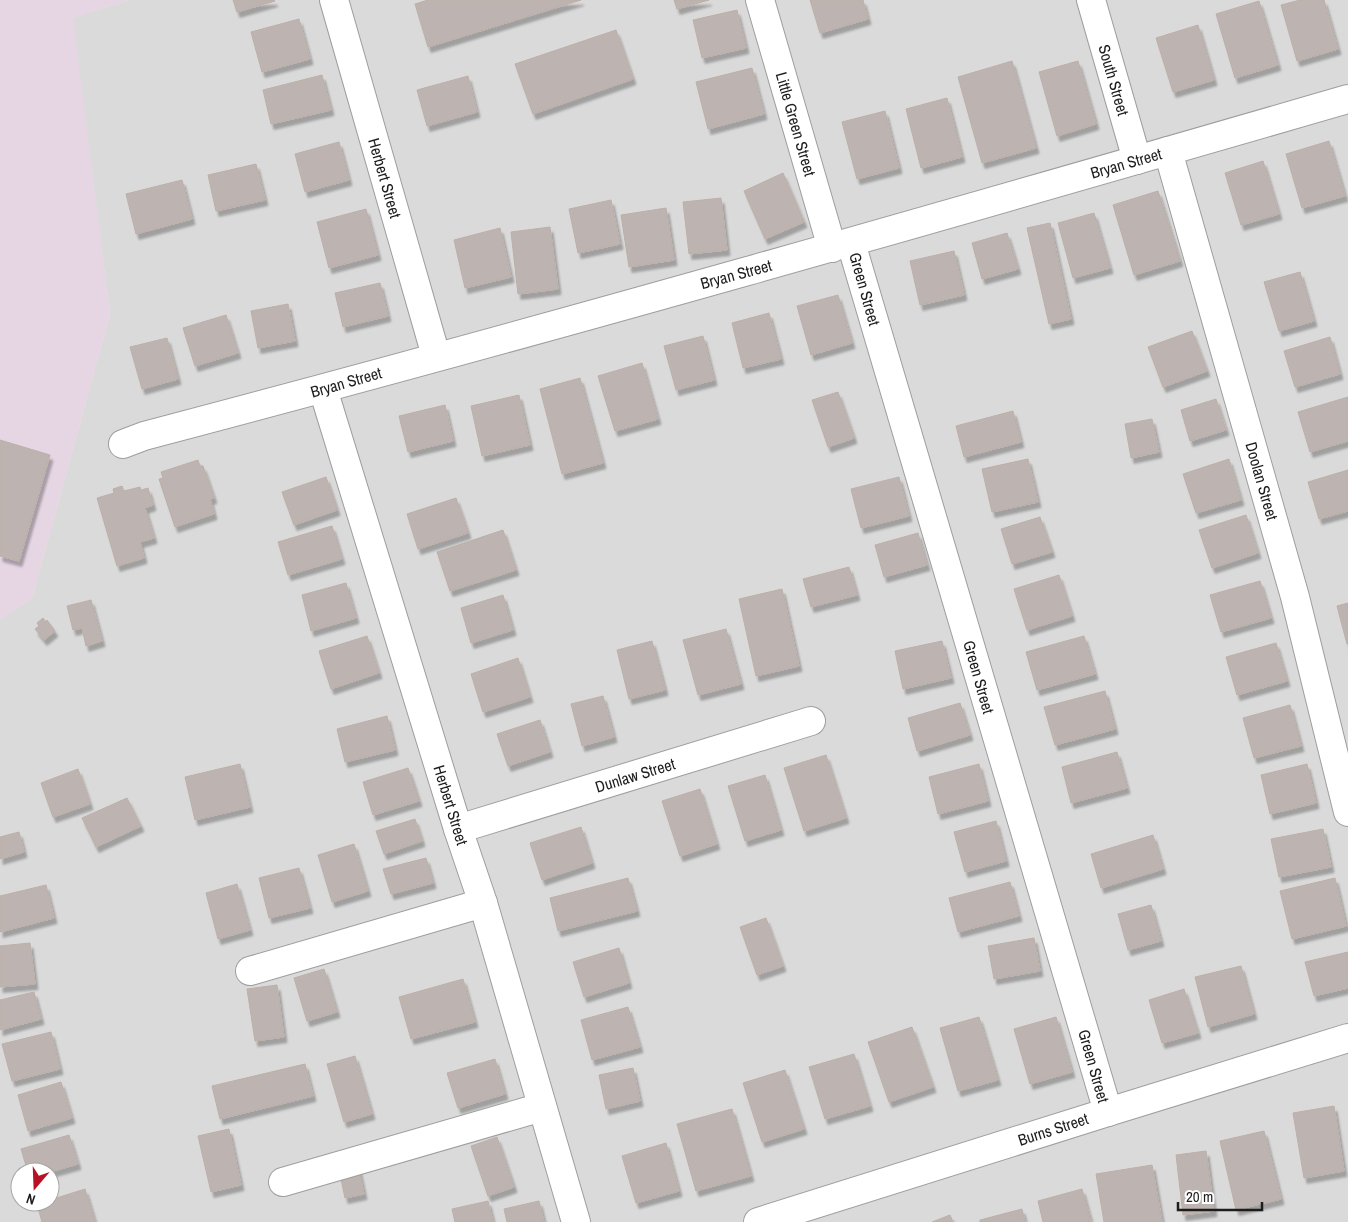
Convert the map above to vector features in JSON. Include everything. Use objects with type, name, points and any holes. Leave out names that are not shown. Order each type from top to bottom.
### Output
[{"type":"street","name":"Herbert Street","points":[[334,0],[436,356]]},
{"type":"street","name":"Little Green Street","points":[[760,0],[841,245]]},
{"type":"street","name":"South Street","points":[[1091,0],[1137,160]]},
{"type":"street","name":"Bryan Street","points":[[123,444],[144,436],[841,245],[1348,99]]},
{"type":"street","name":"Doolan Street","points":[[1168,151],[1295,597],[1348,812]]},
{"type":"street","name":"Green Street","points":[[841,245],[1108,1112]]},
{"type":"street","name":"Herbert Street","points":[[323,388],[458,830],[483,903],[576,1222]]},
{"type":"street","name":"Dunlaw Street","points":[[458,830],[811,721]]},
{"type":"street","points":[[250,971],[483,903]]},
{"type":"street","name":"Burns Street","points":[[758,1222],[1348,1038]]},
{"type":"street","points":[[283,1182],[542,1107]]},
{"type":"shaded area","points":[[0,0],[128,0],[73,18],[110,314],[32,598],[0,619]]},
{"type":"shaded area","points":[[128,0],[1348,0],[1348,1222],[0,1222],[0,619],[32,598],[110,314],[72,18]]},
{"type":"building","points":[[233,0],[274,0],[275,1],[237,12]]},
{"type":"building","points":[[428,0],[581,0],[428,47],[415,4]]},
{"type":"building","points":[[674,0],[709,0],[677,9]]},
{"type":"building","points":[[810,0],[863,0],[868,19],[820,33]]},
{"type":"building","points":[[1300,0],[1324,0],[1338,49],[1297,61],[1281,5]]},
{"type":"building","points":[[1259,1],[1278,65],[1235,78],[1216,14]]},
{"type":"building","points":[[737,10],[746,48],[702,58],[693,20]]},
{"type":"building","points":[[299,19],[310,59],[262,72],[251,32]]},
{"type":"building","points":[[1198,25],[1214,80],[1173,92],[1156,38]]},
{"type":"building","points":[[616,30],[633,79],[533,114],[515,64]]},
{"type":"building","points":[[1012,61],[1036,148],[982,163],[958,77]]},
{"type":"building","points":[[1078,61],[1096,124],[1057,136],[1039,72]]},
{"type":"building","points":[[752,68],[764,114],[708,129],[696,82]]},
{"type":"building","points":[[322,75],[331,110],[271,124],[263,90]]},
{"type":"building","points":[[468,76],[477,112],[427,126],[417,90]]},
{"type":"building","points":[[947,98],[962,157],[921,168],[906,109]]},
{"type":"building","points":[[885,111],[899,168],[857,179],[842,122]]},
{"type":"building","points":[[1329,141],[1345,196],[1302,208],[1286,154]]},
{"type":"building","points":[[339,142],[349,180],[305,192],[295,154]]},
{"type":"building","points":[[1263,161],[1279,214],[1241,225],[1225,173]]},
{"type":"building","points":[[256,164],[265,200],[216,211],[208,175]]},
{"type":"building","points":[[783,173],[804,222],[765,239],[744,191]]},
{"type":"building","points":[[182,180],[192,219],[136,234],[126,194]]},
{"type":"building","points":[[1158,191],[1180,261],[1134,275],[1113,205]]},
{"type":"building","points":[[721,198],[727,250],[689,254],[683,202]]},
{"type":"building","points":[[611,200],[620,244],[578,253],[569,209]]},
{"type":"building","points":[[666,208],[674,260],[629,267],[621,215]]},
{"type":"building","points":[[366,209],[378,255],[329,268],[317,222]]},
{"type":"building","points":[[1094,213],[1110,268],[1073,278],[1058,223]]},
{"type":"building","points":[[1050,223],[1071,319],[1049,324],[1027,228]]},
{"type":"building","points":[[550,227],[558,289],[518,294],[511,232]]},
{"type":"building","points":[[500,228],[511,277],[465,288],[454,240]]},
{"type":"building","points":[[1007,233],[1018,269],[982,279],[972,243]]},
{"type":"building","points":[[954,251],[964,295],[920,305],[910,261]]},
{"type":"building","points":[[1300,272],[1314,321],[1279,331],[1264,282]]},
{"type":"building","points":[[380,283],[388,316],[343,327],[335,293]]},
{"type":"building","points":[[838,295],[852,343],[811,355],[797,306]]},
{"type":"building","points":[[288,304],[295,341],[258,348],[251,311]]},
{"type":"building","points":[[769,313],[781,359],[743,368],[732,323]]},
{"type":"building","points":[[226,315],[238,353],[195,366],[183,328]]},
{"type":"building","points":[[1192,331],[1207,371],[1163,387],[1148,347]]},
{"type":"building","points":[[703,336],[714,380],[676,390],[664,346]]},
{"type":"building","points":[[1330,337],[1340,374],[1295,387],[1284,351]]},
{"type":"building","points":[[167,338],[178,379],[142,389],[130,347]]},
{"type":"building","points":[[642,363],[658,419],[615,431],[598,376]]},
{"type":"building","points":[[580,378],[603,463],[562,474],[540,389]]},
{"type":"building","points":[[838,392],[854,438],[828,447],[812,400]]},
{"type":"building","points":[[519,395],[530,445],[482,456],[471,406]]},
{"type":"building","points":[[1348,397],[1348,441],[1310,452],[1298,412]]},
{"type":"building","points":[[1216,399],[1226,430],[1190,441],[1181,410]]},
{"type":"building","points":[[445,405],[453,441],[408,452],[399,416]]},
{"type":"building","points":[[1013,411],[1021,442],[964,457],[956,426]]},
{"type":"building","points":[[1152,419],[1159,452],[1131,458],[1125,424]]},
{"type":"building","points":[[0,440],[50,455],[19,561],[0,556]]},
{"type":"building","points":[[1028,459],[1038,502],[992,512],[982,469]]},
{"type":"building","points":[[1229,459],[1241,500],[1196,513],[1183,474]]},
{"type":"building","points":[[198,460],[200,466],[203,466],[214,498],[210,499],[214,514],[175,527],[159,479],[163,478],[161,472]]},
{"type":"building","points":[[1348,470],[1348,511],[1319,519],[1308,482]]},
{"type":"building","points":[[326,477],[337,510],[294,525],[282,492]]},
{"type":"building","points":[[899,477],[909,516],[861,528],[851,489]]},
{"type":"building","points":[[122,486],[124,491],[140,487],[141,490],[148,488],[153,505],[145,508],[154,538],[140,542],[144,558],[117,566],[97,498],[114,493],[113,489]]},
{"type":"building","points":[[456,498],[468,533],[418,549],[407,514]]},
{"type":"building","points":[[1246,515],[1258,553],[1212,568],[1199,530]]},
{"type":"building","points":[[1040,517],[1052,552],[1012,564],[1001,529]]},
{"type":"building","points":[[332,526],[342,559],[288,575],[278,542]]},
{"type":"building","points":[[503,530],[516,570],[450,591],[437,552]]},
{"type":"building","points":[[918,533],[927,565],[884,577],[875,545]]},
{"type":"building","points":[[849,567],[857,595],[811,607],[803,579]]},
{"type":"building","points":[[1059,575],[1072,616],[1027,630],[1014,589]]},
{"type":"building","points":[[1260,581],[1271,618],[1221,632],[1210,595]]},
{"type":"building","points":[[346,583],[356,618],[311,631],[302,595]]},
{"type":"building","points":[[782,589],[799,666],[756,676],[739,599]]},
{"type":"building","points":[[503,595],[513,630],[471,643],[461,608]]},
{"type":"building","points":[[91,600],[102,641],[86,646],[82,628],[73,630],[67,606]]},
{"type":"building","points":[[1348,603],[1348,644],[1347,644],[1337,606]]},
{"type":"building","points":[[43,618],[46,622],[47,620],[55,631],[44,640],[35,629],[39,626],[37,623]]},
{"type":"building","points":[[726,629],[741,684],[698,695],[683,640]]},
{"type":"building","points":[[367,636],[379,673],[331,689],[319,651]]},
{"type":"building","points":[[1084,636],[1095,674],[1037,690],[1026,652]]},
{"type":"building","points":[[652,641],[665,690],[629,699],[617,650]]},
{"type":"building","points":[[942,641],[951,678],[903,689],[895,651]]},
{"type":"building","points":[[1276,643],[1287,681],[1237,695],[1226,657]]},
{"type":"building","points":[[518,658],[530,697],[483,712],[471,674]]},
{"type":"building","points":[[1105,691],[1115,729],[1055,745],[1044,707]]},
{"type":"building","points":[[603,696],[614,737],[582,746],[571,704]]},
{"type":"building","points":[[960,703],[970,735],[917,751],[908,718]]},
{"type":"building","points":[[1290,705],[1301,746],[1254,758],[1243,718]]},
{"type":"building","points":[[387,716],[395,750],[345,762],[337,729]]},
{"type":"building","points":[[540,720],[550,752],[508,766],[497,734]]},
{"type":"building","points":[[1117,752],[1127,788],[1071,803],[1062,767]]},
{"type":"building","points":[[826,755],[846,818],[804,831],[784,768]]},
{"type":"building","points":[[240,764],[250,807],[195,820],[185,777]]},
{"type":"building","points":[[979,764],[988,801],[938,814],[929,777]]},
{"type":"building","points":[[1307,764],[1316,803],[1270,814],[1261,775]]},
{"type":"building","points":[[408,768],[419,801],[373,815],[363,782]]},
{"type":"building","points":[[78,769],[90,804],[53,817],[41,783]]},
{"type":"building","points":[[765,775],[781,830],[745,841],[728,786]]},
{"type":"building","points":[[700,789],[717,844],[680,856],[662,801]]},
{"type":"building","points":[[127,798],[141,826],[96,847],[82,818]]},
{"type":"building","points":[[415,819],[422,841],[384,854],[376,831]]},
{"type":"building","points":[[996,821],[1006,861],[965,872],[954,832]]},
{"type":"building","points":[[581,827],[592,863],[542,880],[530,843]]},
{"type":"building","points":[[1323,829],[1331,867],[1279,877],[1271,839]]},
{"type":"building","points":[[19,832],[24,852],[0,859],[0,837]]},
{"type":"building","points":[[1153,835],[1163,869],[1101,888],[1091,854]]},
{"type":"building","points":[[354,844],[368,891],[332,902],[318,855]]},
{"type":"building","points":[[426,858],[433,883],[391,894],[383,869]]},
{"type":"building","points":[[299,868],[310,908],[269,918],[259,878]]},
{"type":"building","points":[[628,878],[637,911],[558,931],[550,898]]},
{"type":"building","points":[[1335,878],[1346,926],[1292,939],[1280,891]]},
{"type":"building","points":[[1010,882],[1019,916],[958,932],[949,898]]},
{"type":"building","points":[[237,884],[250,930],[218,939],[206,893]]},
{"type":"building","points":[[46,885],[54,918],[0,932],[0,896]]},
{"type":"building","points":[[1151,905],[1161,941],[1128,950],[1118,914]]},
{"type":"building","points":[[766,918],[783,966],[757,975],[740,927]]},
{"type":"building","points":[[1034,938],[1040,971],[994,979],[988,946]]},
{"type":"building","points":[[30,943],[35,984],[0,987],[0,946]]},
{"type":"building","points":[[619,948],[629,983],[584,997],[573,962]]},
{"type":"building","points":[[1348,952],[1348,988],[1314,996],[1305,962]]},
{"type":"building","points":[[1241,966],[1254,1014],[1208,1027],[1195,977]]},
{"type":"building","points":[[324,969],[337,1012],[307,1021],[294,978]]},
{"type":"building","points":[[463,979],[475,1022],[411,1039],[399,997]]},
{"type":"building","points":[[277,985],[284,1037],[255,1041],[247,989]]},
{"type":"building","points":[[1184,989],[1198,1033],[1162,1043],[1149,1000]]},
{"type":"building","points":[[34,992],[41,1019],[0,1030],[0,1000]]},
{"type":"building","points":[[628,1007],[640,1047],[592,1060],[581,1020]]},
{"type":"building","points":[[979,1017],[998,1080],[958,1091],[940,1028]]},
{"type":"building","points":[[1056,1017],[1072,1072],[1030,1084],[1014,1029]]},
{"type":"building","points":[[912,1027],[933,1087],[889,1102],[868,1042]]},
{"type":"building","points":[[51,1032],[60,1069],[12,1081],[2,1044]]},
{"type":"building","points":[[854,1054],[870,1106],[825,1119],[809,1067]]},
{"type":"building","points":[[355,1056],[372,1114],[344,1122],[327,1064]]},
{"type":"building","points":[[495,1059],[505,1094],[458,1108],[447,1073]]},
{"type":"building","points":[[305,1064],[313,1096],[220,1119],[212,1086]]},
{"type":"building","points":[[633,1068],[640,1101],[606,1109],[599,1075]]},
{"type":"building","points":[[785,1070],[804,1129],[762,1142],[743,1083]]},
{"type":"building","points":[[61,1082],[72,1118],[28,1131],[18,1095]]},
{"type":"building","points":[[1334,1106],[1344,1171],[1304,1178],[1293,1113]]},
{"type":"building","points":[[732,1109],[751,1176],[696,1191],[677,1124]]},
{"type":"building","points":[[229,1129],[241,1185],[211,1192],[198,1136]]},
{"type":"building","points":[[1264,1131],[1281,1199],[1236,1210],[1220,1141]]},
{"type":"building","points":[[69,1135],[78,1164],[60,1169],[60,1162],[25,1162],[21,1149]]},
{"type":"building","points":[[497,1137],[514,1187],[488,1196],[471,1146]]},
{"type":"building","points":[[666,1143],[679,1191],[636,1203],[622,1156]]},
{"type":"building","points":[[1206,1151],[1214,1211],[1183,1215],[1176,1155]]},
{"type":"building","points":[[1152,1165],[1162,1222],[1104,1222],[1096,1174]]},
{"type":"building","points":[[358,1166],[364,1194],[345,1198],[339,1170]]},
{"type":"building","points":[[85,1189],[95,1222],[42,1222],[39,1212],[60,1212],[60,1197]]},
{"type":"building","points":[[1082,1189],[1091,1222],[1043,1222],[1038,1201]]},
{"type":"building","points":[[488,1201],[493,1222],[455,1222],[452,1209]]},
{"type":"building","points":[[539,1201],[544,1222],[507,1222],[504,1209]]},
{"type":"building","points":[[1022,1209],[1025,1222],[980,1222],[980,1220]]},
{"type":"building","points":[[950,1215],[953,1222],[932,1222]]}]
